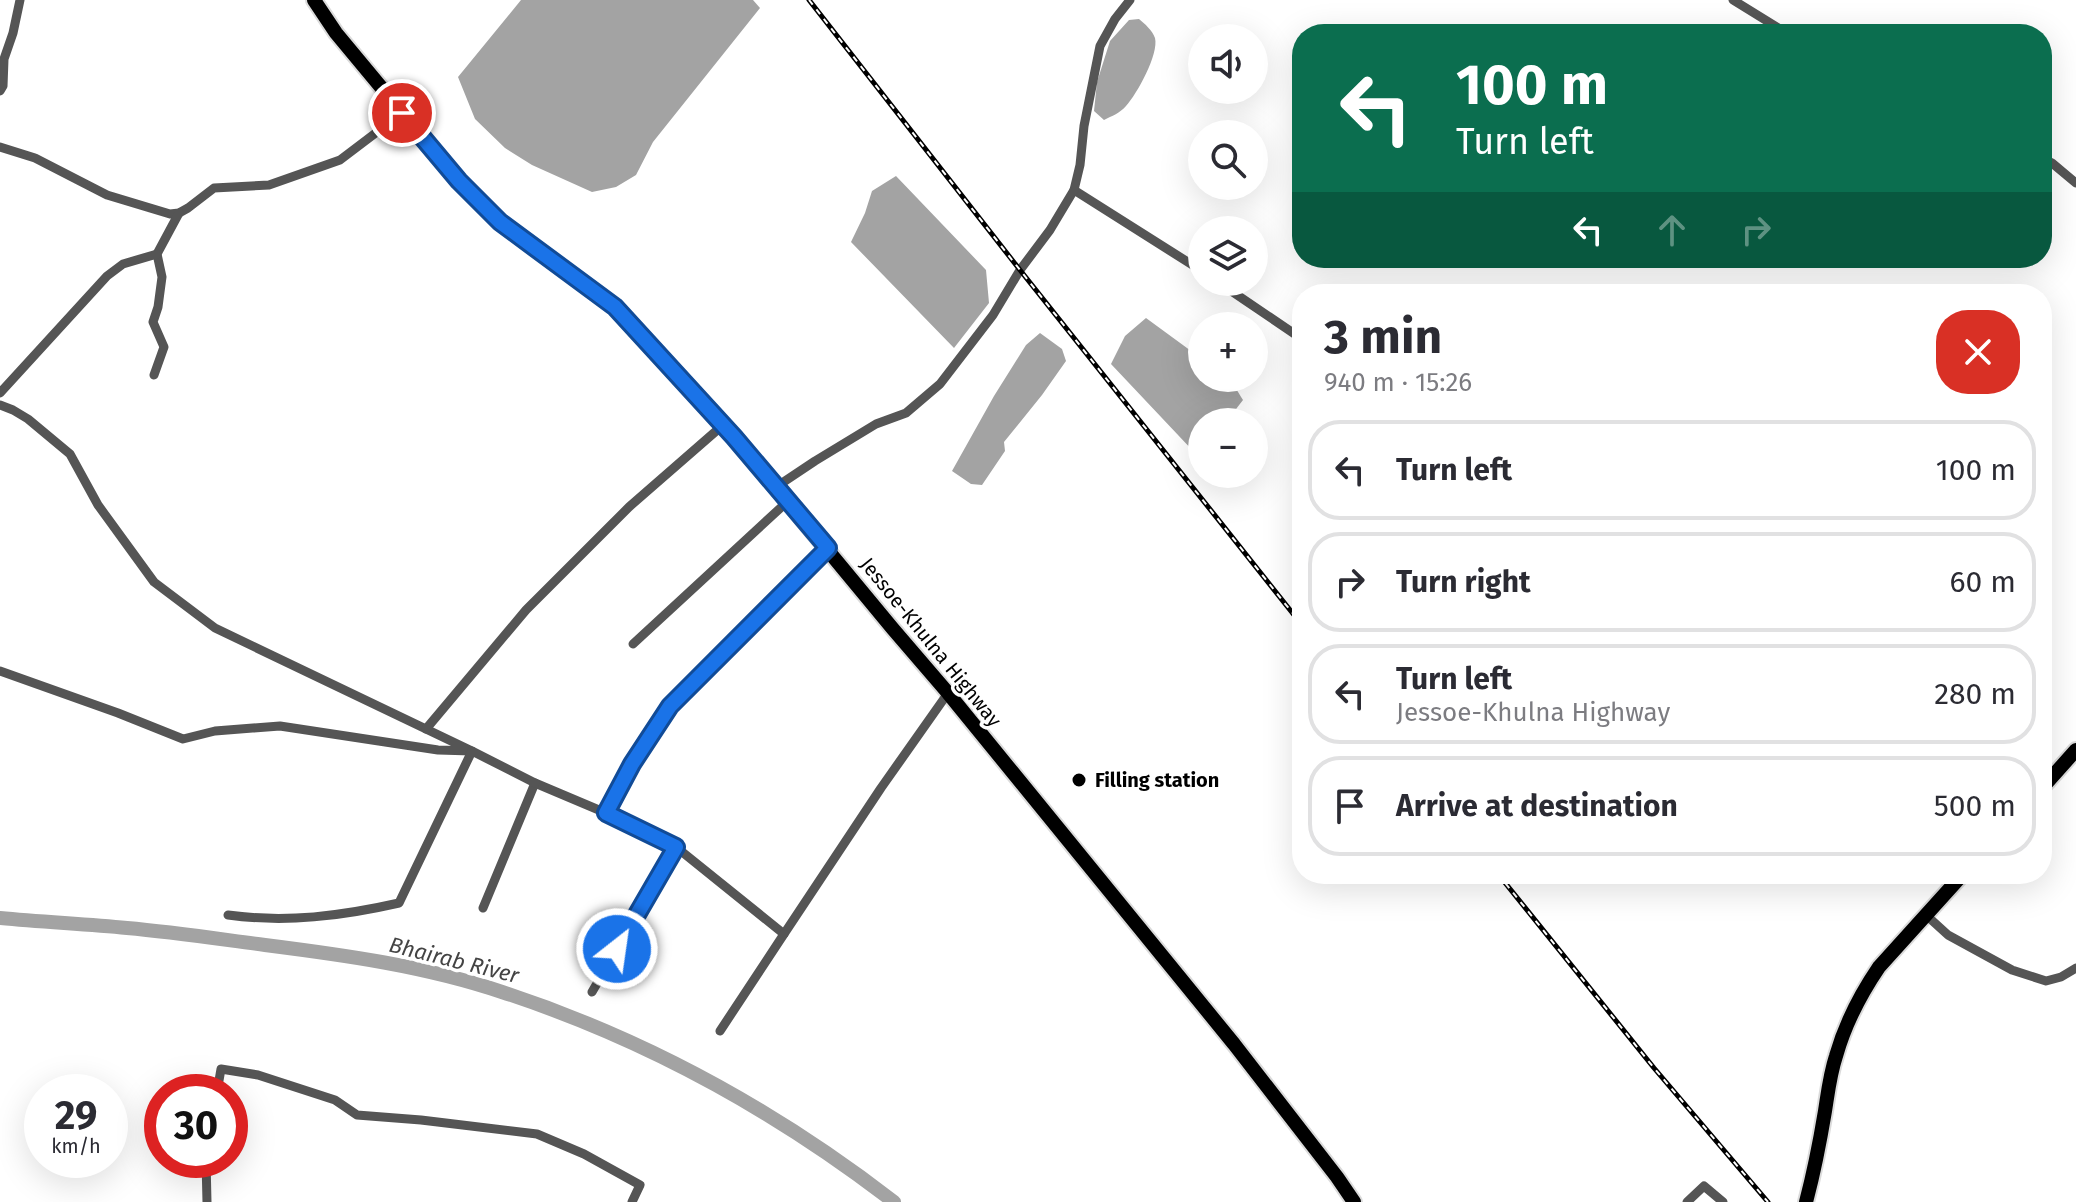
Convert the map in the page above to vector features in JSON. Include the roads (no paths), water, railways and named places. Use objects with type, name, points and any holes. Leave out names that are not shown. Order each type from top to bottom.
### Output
[{"type":"main road","name":"Jessoe-Khulna Highway","points":[[314,0],[336,33],[459,181],[500,222],[615,307],[723,425],[948,693],[1234,1044],[1354,1202]]},
{"type":"main road","points":[[2052,777],[2076,750]]},
{"type":"main road","points":[[1806,1202],[1833,1066],[1851,1014],[1879,967],[1954,884]]},
{"type":"street","points":[[0,91],[4,59],[20,0]]},
{"type":"street","points":[[776,487],[876,424],[906,413],[940,384],[993,315],[1074,190],[1100,46],[1130,0]]},
{"type":"street","points":[[1733,0],[1772,24]]},
{"type":"street","points":[[0,147],[35,158],[107,195],[170,214],[188,208],[214,188],[269,185],[340,160],[402,113]]},
{"type":"street","points":[[2052,163],[2076,183]]},
{"type":"street","points":[[1074,190],[1188,262]]},
{"type":"street","points":[[154,375],[164,347],[153,322],[162,277],[157,254],[179,213]]},
{"type":"street","points":[[0,393],[107,276],[123,264],[157,254]]},
{"type":"street","points":[[1239,296],[1292,332]]},
{"type":"street","points":[[0,405],[28,419],[70,454],[98,505],[154,582],[215,628],[535,783],[676,847],[784,934]]},
{"type":"street","points":[[426,729],[526,610],[629,507],[723,425]]},
{"type":"street","points":[[633,644],[788,501]]},
{"type":"street","points":[[606,813],[632,764],[670,706],[828,548]]},
{"type":"street","points":[[0,671],[183,739],[215,731],[280,726],[438,750],[472,751]]},
{"type":"street","points":[[720,1031],[881,788],[948,693]]},
{"type":"street","points":[[228,915],[260,919],[313,918],[356,913],[399,903],[472,751]]},
{"type":"street","points":[[483,908],[535,783]]},
{"type":"street","points":[[592,992],[676,847]]},
{"type":"street","points":[[1926,915],[1948,935],[2012,970],[2046,981],[2076,968]]},
{"type":"street","points":[[220,1074],[221,1069],[258,1075],[335,1100],[357,1115],[537,1134],[584,1154],[640,1185],[632,1202]]},
{"type":"street","points":[[206,1178],[207,1202]]},
{"type":"street","points":[[1687,1202],[1704,1186],[1723,1202]]},
{"type":"waterway","name":"Bhairab River","points":[[0,918],[144,930],[325,953],[414,968],[502,992],[606,1031],[707,1080],[803,1137],[894,1202]]},
{"type":"railway","points":[[809,0],[1292,612]]},
{"type":"railway","points":[[1506,884],[1654,1068],[1768,1202]]},
{"type":"place","name":"Filling station","points":[[1079,780]]}]
